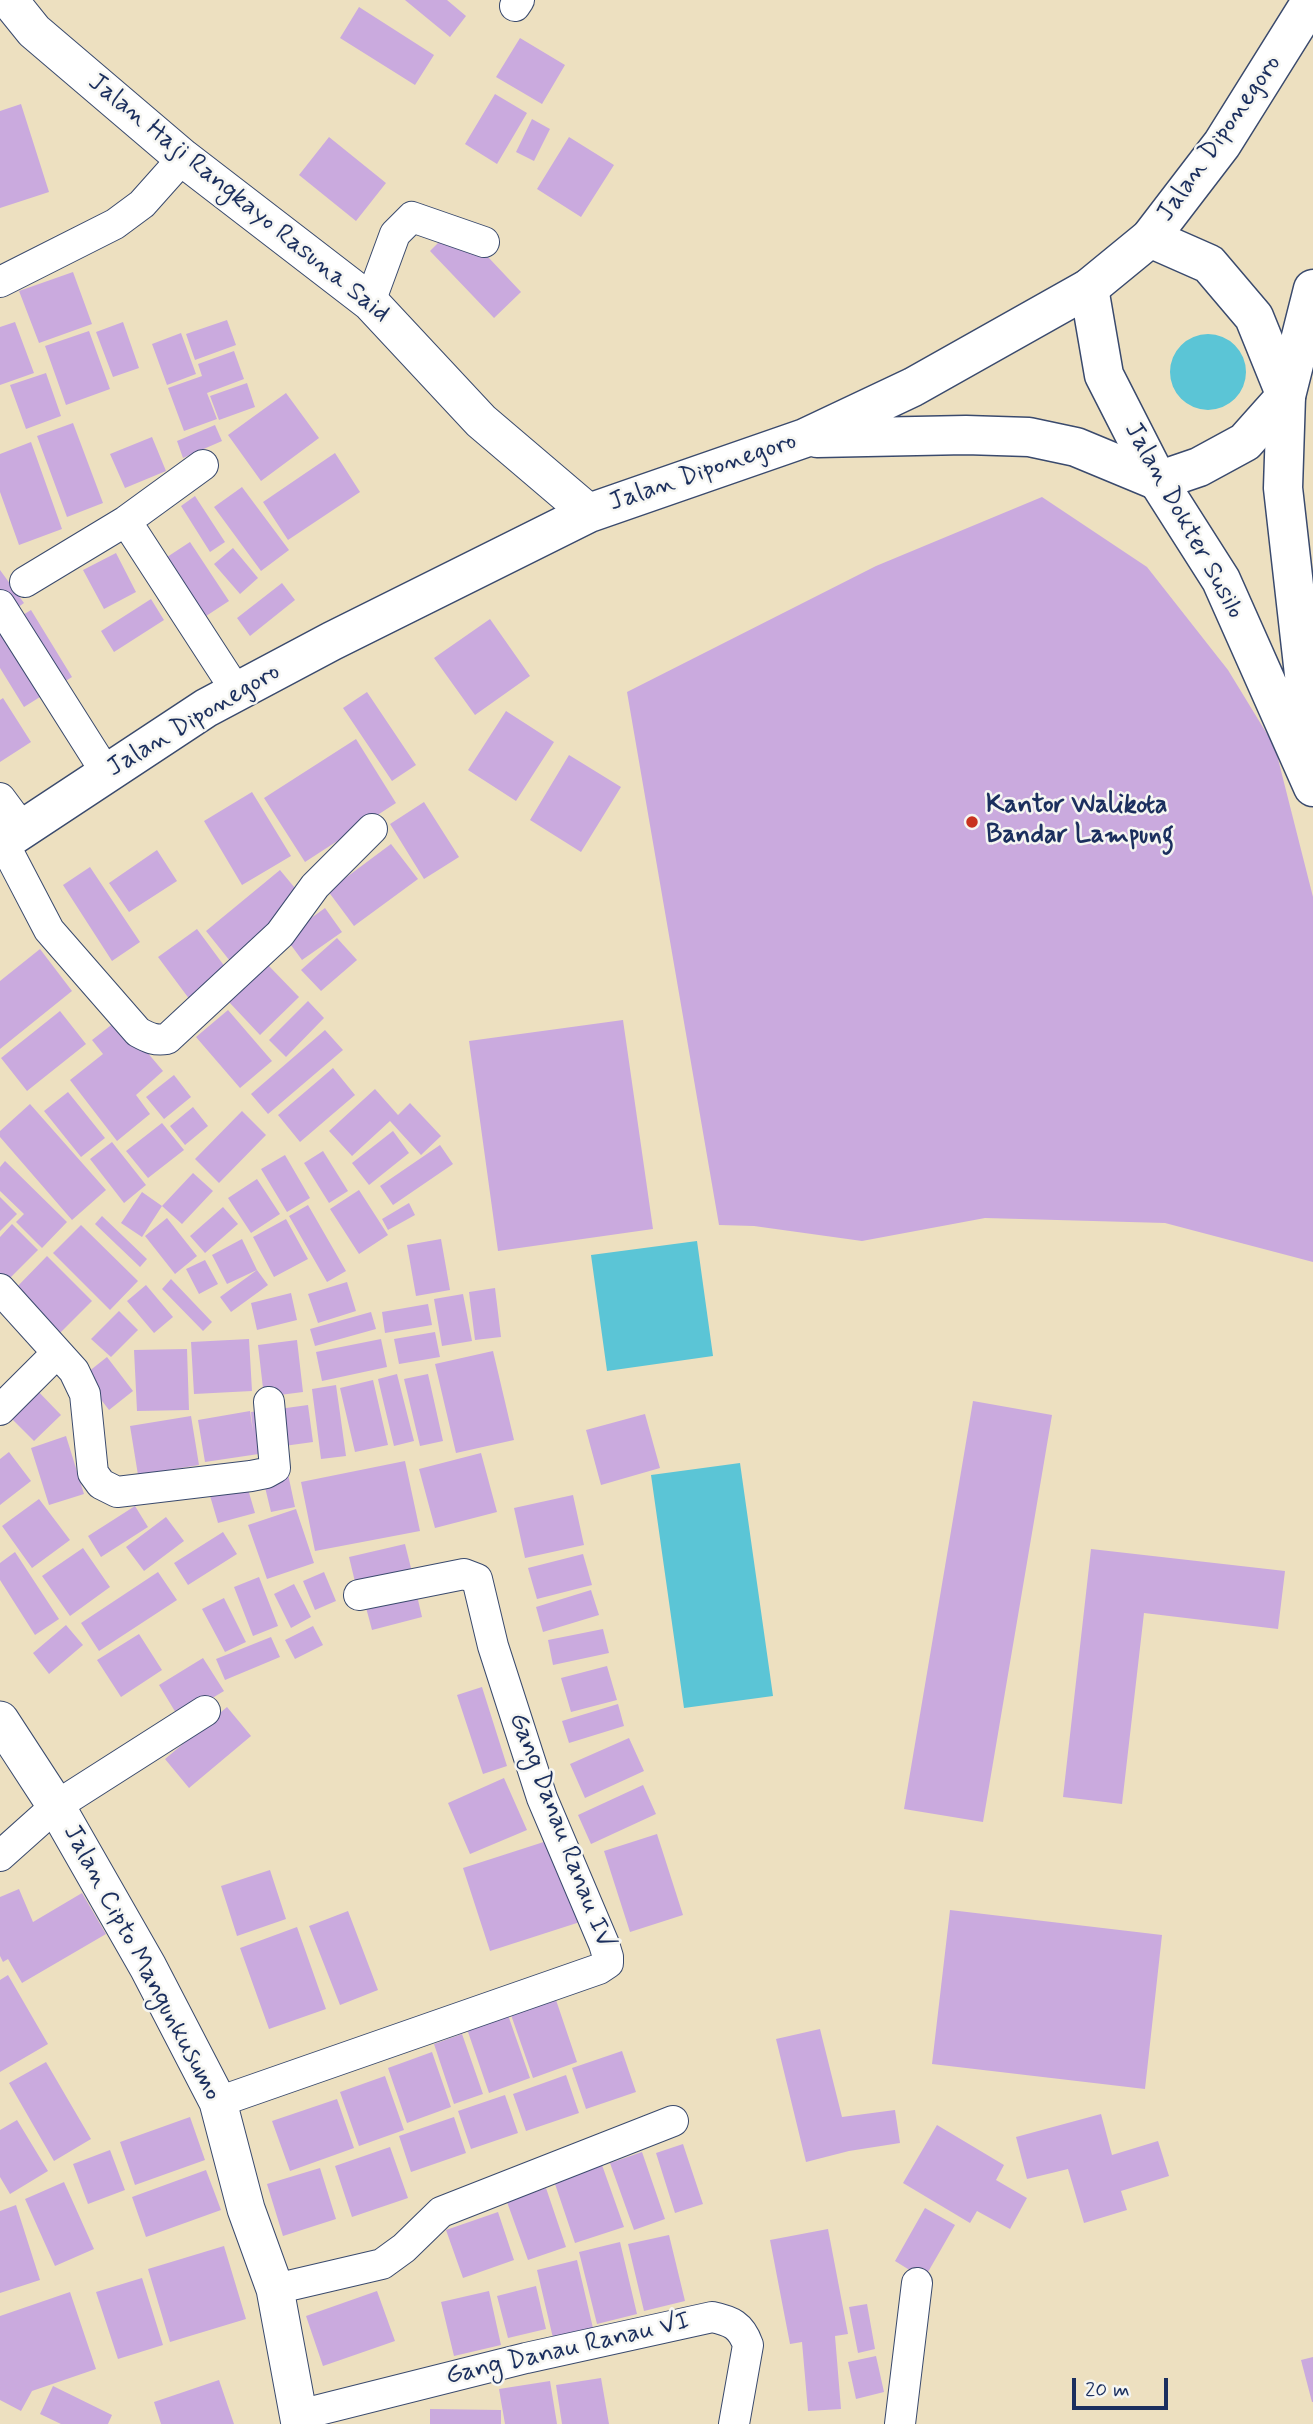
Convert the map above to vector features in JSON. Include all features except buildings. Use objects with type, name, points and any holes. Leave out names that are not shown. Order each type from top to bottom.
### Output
[{"type":"main road","name":"Jalan Diponegoro","points":[[8,838],[206,708],[332,641],[589,513],[805,438],[913,387],[1088,288],[1150,238],[1223,144],[1312,6]]},
{"type":"main road","points":[[1150,238],[1209,264],[1254,317],[1286,396]]},
{"type":"main road","name":"Jalan Dokter Susilo","points":[[1088,288],[1104,375],[1158,481],[1221,580],[1313,788]]},
{"type":"main road","points":[[1313,289],[1286,396],[1283,488],[1313,754]]},
{"type":"main road","points":[[805,438],[1029,436],[1076,447],[1158,481],[1199,467],[1245,442],[1286,396]]},
{"type":"street","name":"Jalan Haji Rangkayo Rasuna Said","points":[[9,0],[34,31],[183,158],[370,302],[481,421],[589,513]]},
{"type":"street","points":[[0,282],[115,224],[142,204],[183,158]]},
{"type":"street","points":[[370,302],[396,234],[412,217],[484,242]]},
{"type":"street","points":[[25,582],[126,521],[203,466]]},
{"type":"street","points":[[126,521],[237,692]]},
{"type":"street","points":[[0,606],[107,774]]},
{"type":"street","points":[[0,798],[8,838],[49,930],[138,1032],[153,1041],[167,1039],[279,934],[315,886],[372,829]]},
{"type":"street","points":[[0,1289],[74,1371],[85,1394],[93,1473],[101,1485],[117,1492],[251,1476],[275,1468],[269,1402]]},
{"type":"street","points":[[0,1410],[57,1353]]},
{"type":"street","name":"Gang Danau Ranau IV","points":[[218,2102],[599,1969],[608,1963],[604,1944],[542,1798],[493,1646],[477,1579],[464,1574],[359,1595]]},
{"type":"street","points":[[0,1856],[56,1806],[205,1712]]},
{"type":"street","name":"Jalan Cipto Mangunkusumo","points":[[0,1720],[56,1806],[148,1967],[218,2102],[246,2209],[275,2289],[299,2419]]},
{"type":"street","points":[[275,2289],[382,2264],[404,2248],[440,2212],[673,2121]]},
{"type":"street","points":[[900,2424],[917,2283]]},
{"type":"street","name":"Gang Danau Ranau VI","points":[[299,2419],[526,2358],[712,2317],[730,2321],[744,2333],[748,2345],[734,2424]]},
{"type":"water","points":[[1201,334],[1215,334],[1229,340],[1240,351],[1246,372],[1243,387],[1235,399],[1215,410],[1201,410],[1187,404],[1176,393],[1170,379],[1170,365],[1176,351],[1187,340]]},
{"type":"water","points":[[697,1241],[713,1356],[607,1371],[591,1255]]},
{"type":"water","points":[[740,1463],[773,1696],[684,1708],[651,1475]]},
{"type":"place","name":"Kantor Walikota Bandar Lampung","points":[[972,822]]}]
